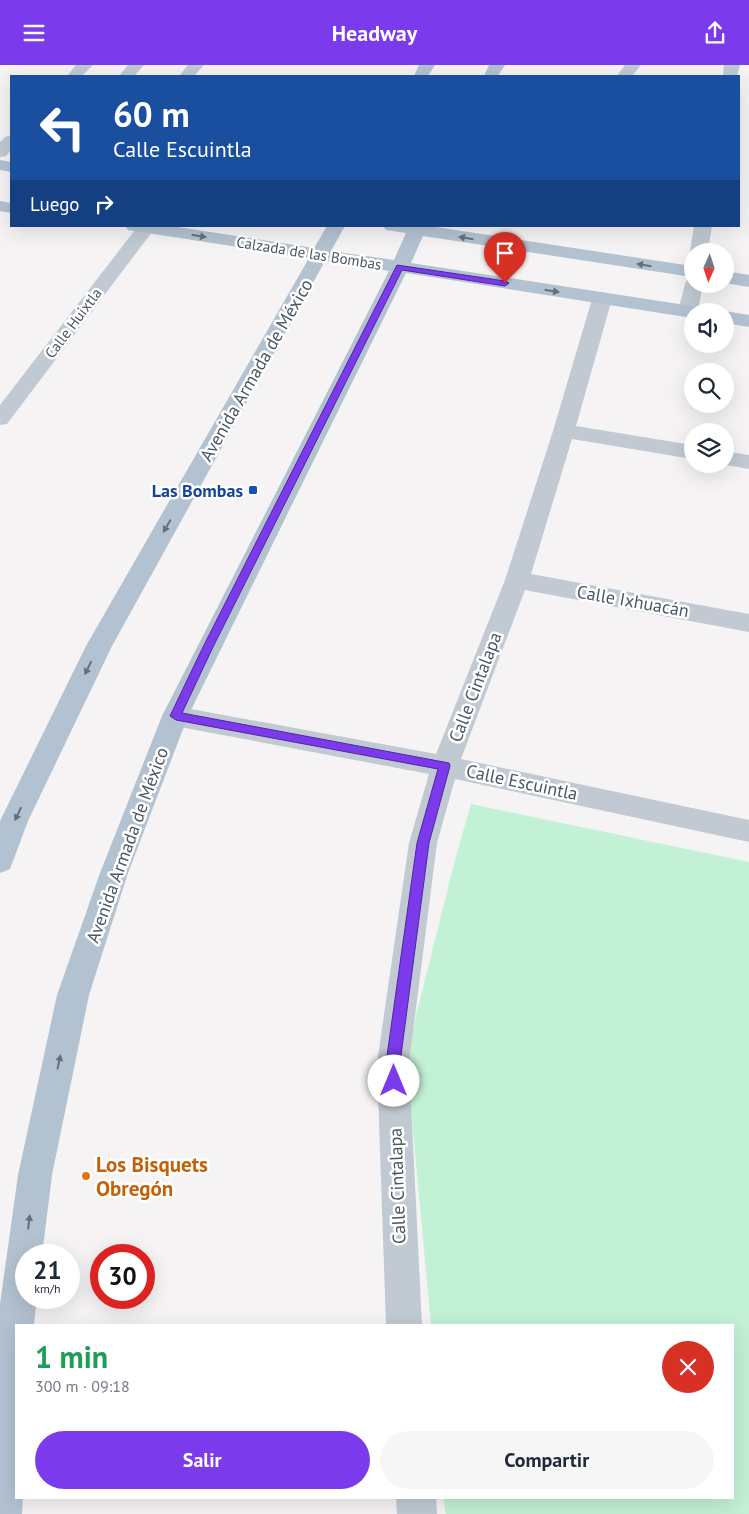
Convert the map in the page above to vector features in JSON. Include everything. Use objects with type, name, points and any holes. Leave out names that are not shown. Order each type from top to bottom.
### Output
[{"type":"main road","name":"Calzada de las Bombas","points":[[140,227],[684,310]]},
{"type":"main road","name":"Avenida Armada de México","points":[[0,861],[14,821],[99,646],[335,227]]},
{"type":"main road","points":[[404,227],[684,271]]},
{"type":"main road","name":"Avenida Armada de México","points":[[16,1324],[35,1175],[73,995],[114,873],[176,716],[217,629],[400,267],[417,228]]},
{"type":"main road","points":[[734,278],[749,281]]},
{"type":"main road","points":[[734,318],[749,321]]},
{"type":"main road","name":"Avenida Armada de México","points":[[2,1514],[11,1359],[15,1328]]},
{"type":"street","points":[[75,75],[84,65]]},
{"type":"street","points":[[127,75],[136,65]]},
{"type":"street","points":[[187,75],[196,65]]},
{"type":"street","points":[[625,75],[633,65]]},
{"type":"street","points":[[0,152],[10,141]]},
{"type":"street","name":"Calle Huixtla","points":[[0,419],[140,227]]},
{"type":"street","points":[[700,243],[703,227]]},
{"type":"street","name":"Calle Cintalapa","points":[[404,1324],[393,1063],[423,843],[445,766],[517,580],[564,431],[602,299]]},
{"type":"street","points":[[564,431],[684,451]]},
{"type":"street","points":[[734,460],[749,462]]},
{"type":"street","name":"Calle Ixhuacán","points":[[517,580],[749,623]]},
{"type":"street","name":"Calle Escuintla","points":[[176,716],[445,766],[749,831]]},
{"type":"street","points":[[416,1499],[417,1514]]},
{"type":"green space","points":[[471,804],[749,862],[749,1514],[446,1514],[443,1499],[734,1499],[734,1324],[431,1324],[406,1056],[456,856]]},
{"type":"place","name":"Las Bombas","points":[[253,490]]},
{"type":"place","name":"Los Bisquets Obregón","points":[[86,1176]]},
{"type":"route","points":[[394,1081],[393,1063],[423,843],[445,766],[176,716],[208,647],[400,267],[505,283]]}]
